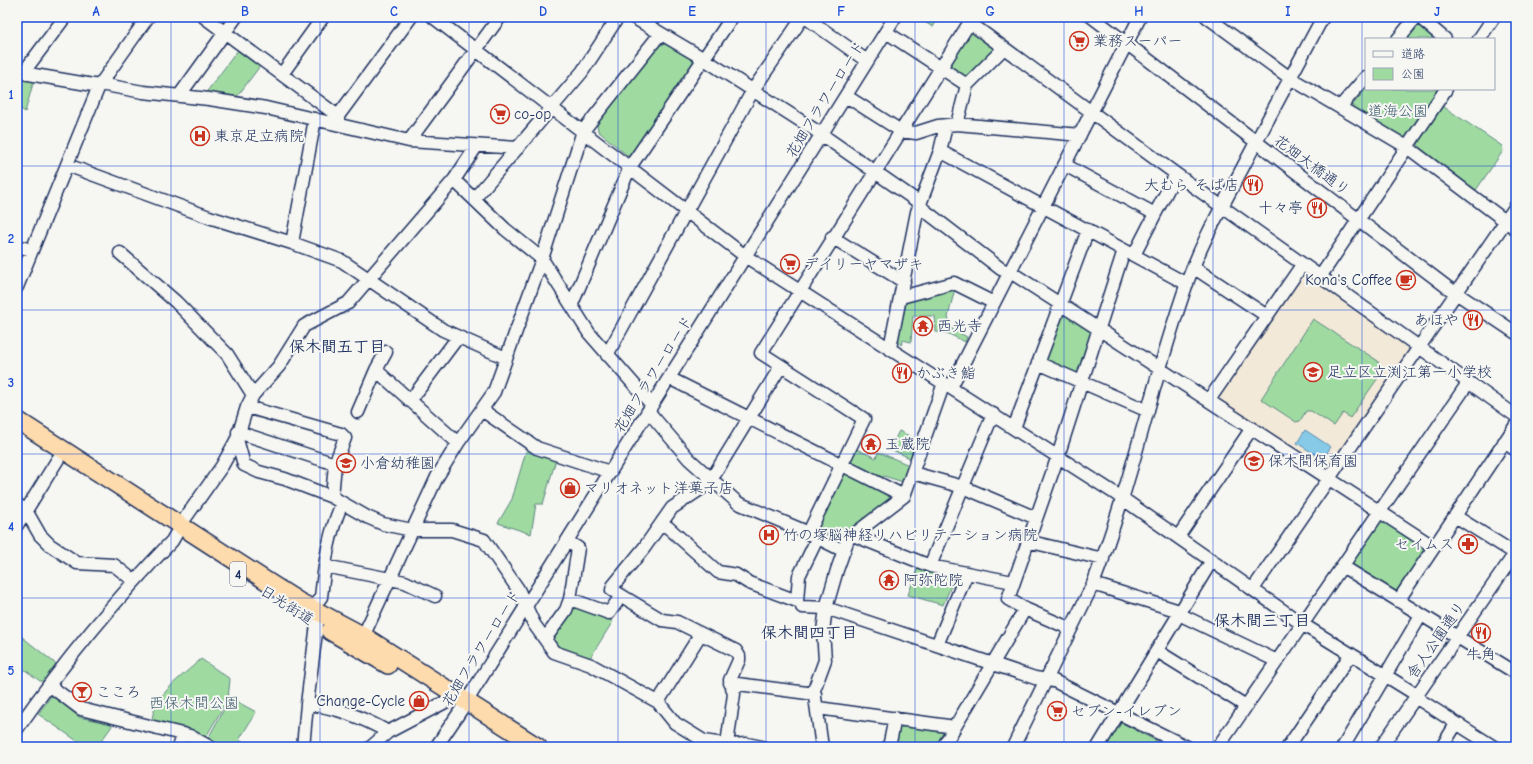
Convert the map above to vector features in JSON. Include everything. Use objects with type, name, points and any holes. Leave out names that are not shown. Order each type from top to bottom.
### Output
[{"type":"highway","name":"4","points":[[17,409],[318,601],[362,635]]},
{"type":"highway","name":"日光街道","points":[[17,420],[298,601],[362,635],[464,706],[518,747]]},
{"type":"highway","name":"日光街道","points":[[17,433],[317,624],[401,672],[446,701],[464,706],[538,747]]},
{"type":"street","points":[[65,17],[20,72],[99,85],[246,104],[316,118],[338,120],[409,141],[476,146],[481,144],[518,148]]},
{"type":"street","points":[[17,287],[99,85],[148,17]]},
{"type":"street","points":[[204,17],[282,74],[338,120]]},
{"type":"street","points":[[179,96],[236,17]]},
{"type":"street","points":[[282,74],[323,17]]},
{"type":"street","points":[[338,120],[411,17]]},
{"type":"street","points":[[433,17],[746,256],[1122,498],[1302,624],[1386,675],[1456,724],[1494,747]]},
{"type":"street","points":[[409,141],[500,17]]},
{"type":"street","points":[[474,199],[586,66],[618,17]]},
{"type":"street","points":[[633,17],[704,59],[822,134],[920,205],[1001,268],[1060,304],[1209,400],[1434,547]]},
{"type":"street","points":[[572,304],[630,167],[732,17]]},
{"type":"street","points":[[607,355],[753,90],[804,17],[867,62]]},
{"type":"street","name":"花畑フラワーロード","points":[[436,747],[464,706],[895,17]]},
{"type":"street","name":"花畑大橋通り","points":[[1092,17],[1358,220],[1456,293],[1516,333]]},
{"type":"street","points":[[822,747],[815,686],[825,660],[823,631],[826,608],[848,539],[904,496],[947,385],[994,303],[1140,17]]},
{"type":"street","points":[[1207,17],[1221,21],[1290,78],[1407,147],[1516,229]]},
{"type":"street","points":[[1013,747],[1072,629],[1103,559],[1160,369],[1193,267],[1221,207],[1323,17]]},
{"type":"street","points":[[1399,38],[1416,17]]},
{"type":"street","points":[[1420,17],[1444,38]]},
{"type":"street","points":[[1480,38],[1494,17]]},
{"type":"street","points":[[662,522],[718,572],[736,575],[749,583],[797,601],[799,576],[813,536],[841,465],[864,419],[761,352],[832,237],[972,20],[1004,48],[1221,207],[1516,416]]},
{"type":"street","points":[[886,32],[967,85]]},
{"type":"street","points":[[362,635],[437,477],[458,443],[494,392],[542,259],[583,131],[660,34]]},
{"type":"street","points":[[890,348],[920,205],[940,151],[952,125],[967,85],[1004,48]]},
{"type":"street","points":[[1340,107],[1365,78]]},
{"type":"street","points":[[1320,277],[1445,90]]},
{"type":"street","points":[[846,96],[901,131],[916,133],[938,126],[952,125],[1080,135]]},
{"type":"street","points":[[292,243],[316,118]]},
{"type":"street","points":[[186,517],[222,466],[237,435],[253,394],[279,366],[304,326],[348,303],[408,230],[454,180],[476,146]]},
{"type":"street","points":[[940,151],[1187,284]]},
{"type":"street","points":[[67,165],[209,217],[292,243],[342,261],[443,330],[506,358]]},
{"type":"street","points":[[1065,165],[1155,214]]},
{"type":"street","points":[[1072,629],[1024,609],[1008,598],[1058,456],[1098,329],[1129,253],[1155,214],[1176,174]]},
{"type":"street","points":[[454,180],[504,229],[542,259],[572,304],[585,328],[689,459],[711,480],[747,509],[813,536],[844,551]]},
{"type":"street","points":[[1253,589],[1516,206]]},
{"type":"street","points":[[1014,428],[1088,230]]},
{"type":"street","points":[[832,237],[904,282]]},
{"type":"street","points":[[17,246],[32,250]]},
{"type":"street","points":[[120,253],[176,302],[227,354],[253,394]]},
{"type":"street","points":[[1209,400],[1302,265]]},
{"type":"street","points":[[1193,267],[1267,316]]},
{"type":"street","points":[[901,297],[954,283],[994,303]]},
{"type":"street","points":[[410,401],[458,337]]},
{"type":"street","points":[[358,412],[376,370],[386,352]]},
{"type":"street","points":[[1038,363],[1148,411]]},
{"type":"street","points":[[727,744],[734,694],[730,683],[731,674],[739,660],[739,656],[728,646],[706,635],[700,635],[677,622],[662,620],[612,590],[612,586],[644,548],[672,508],[708,484],[781,366]]},
{"type":"street","points":[[376,370],[458,443]]},
{"type":"street","points":[[669,378],[904,496]]},
{"type":"street","points":[[1218,747],[1468,382]]},
{"type":"street","points":[[247,407],[341,434],[345,438],[335,464],[337,500],[326,552],[321,596],[318,601]]},
{"type":"street","points":[[482,410],[537,448],[610,472]]},
{"type":"street","points":[[930,566],[993,414]]},
{"type":"street","points":[[1398,601],[1516,425]]},
{"type":"street","points":[[1178,537],[1252,428]]},
{"type":"street","points":[[237,435],[335,464]]},
{"type":"street","points":[[237,435],[244,465],[250,469],[285,479],[337,500],[384,524],[412,530],[452,530],[484,540],[518,590],[534,624],[554,652],[591,665],[658,702],[675,723],[688,733],[704,742],[747,744],[762,747]]},
{"type":"street","points":[[1504,442],[1516,450]]},
{"type":"street","points":[[17,525],[21,507],[58,459]]},
{"type":"street","points":[[913,473],[963,487],[1036,518]]},
{"type":"street","points":[[21,507],[40,535],[50,545],[78,563],[114,565],[134,580]]},
{"type":"street","points":[[1455,516],[1516,553]]},
{"type":"street","points":[[17,729],[49,685],[134,580],[172,541],[176,534]]},
{"type":"street","points":[[853,534],[930,566],[1013,582]]},
{"type":"street","points":[[545,639],[566,610],[570,599],[578,548],[567,541]]},
{"type":"street","points":[[1027,542],[1103,559]]},
{"type":"street","name":"舎人公園通り","points":[[1381,747],[1516,553]]},
{"type":"street","points":[[1098,747],[1212,560]]},
{"type":"street","points":[[325,566],[405,582],[435,596]]},
{"type":"street","points":[[1342,566],[1457,637],[1514,668]]},
{"type":"street","points":[[937,645],[967,573]]},
{"type":"street","points":[[1093,584],[1180,613],[1183,616],[1277,661]]},
{"type":"street","points":[[570,599],[609,613],[621,596]]},
{"type":"street","points":[[802,607],[826,608],[993,664],[1054,681],[1187,747]]},
{"type":"street","points":[[943,747],[1024,609]]},
{"type":"street","points":[[1343,747],[1421,615]]},
{"type":"street","points":[[304,747],[307,704],[317,624]]},
{"type":"street","points":[[658,702],[700,635]]},
{"type":"street","points":[[1157,651],[1246,706]]},
{"type":"street","points":[[1288,747],[1351,654]]},
{"type":"street","points":[[730,683],[815,694]]},
{"type":"street","points":[[49,685],[81,709],[184,734],[210,747]]},
{"type":"street","points":[[371,747],[388,732],[446,701]]},
{"type":"street","points":[[307,704],[331,707],[368,720],[388,732]]},
{"type":"street","points":[[818,708],[955,727]]},
{"type":"street","points":[[889,747],[895,718]]},
{"type":"street","points":[[1442,747],[1456,724]]},
{"type":"street","points":[[179,747],[184,734]]},
{"type":"shaded area","name":"足立区立渕江第一小学校","points":[[1304,272],[1407,344],[1408,350],[1329,466],[1323,468],[1218,398],[1218,395]]},
{"type":"green space","points":[[916,17],[939,17],[933,27]]},
{"type":"green space","points":[[1419,25],[1434,38],[1409,38]]},
{"type":"green space","points":[[970,32],[973,32],[995,47],[995,51],[969,77],[964,77],[951,68],[950,65]]},
{"type":"green space","points":[[666,44],[694,61],[694,65],[632,156],[628,156],[598,131],[597,123],[660,45]]},
{"type":"green space","points":[[238,50],[260,66],[236,98],[205,94]]},
{"type":"green space","points":[[17,77],[34,80],[25,112],[17,106]]},
{"type":"green space","name":"道海公園","points":[[1365,90],[1437,90],[1404,141],[1350,108]]},
{"type":"green space","points":[[1444,107],[1502,146],[1503,151],[1476,190],[1419,147],[1418,143],[1441,108]]},
{"type":"green space","points":[[955,288],[948,317],[952,329],[967,337],[965,342],[947,333],[936,332],[935,316],[913,316],[911,342],[903,340],[901,345],[898,340],[906,304],[910,300]]},
{"type":"green space","points":[[1062,312],[1092,331],[1080,374],[1076,376],[1046,362],[1044,357]]},
{"type":"green space","points":[[1313,319],[1378,361],[1380,375],[1350,418],[1343,413],[1334,426],[1311,411],[1306,411],[1300,421],[1296,422],[1261,399]]},
{"type":"green space","points":[[899,431],[918,440],[910,458],[890,449]]},
{"type":"green space","points":[[527,448],[556,459],[543,504],[536,504],[531,534],[498,523],[512,499]]},
{"type":"green space","points":[[856,449],[876,458],[878,452],[909,465],[903,482],[884,476],[882,479],[851,464],[850,461]]},
{"type":"green space","points":[[846,473],[893,496],[892,499],[834,541],[816,531],[842,475]]},
{"type":"green space","points":[[1380,521],[1383,521],[1424,547],[1425,551],[1396,593],[1352,566],[1351,563]]},
{"type":"green space","points":[[918,567],[959,579],[956,588],[951,586],[943,605],[908,595]]},
{"type":"green space","points":[[578,607],[613,621],[590,658],[560,648],[556,643],[555,636],[572,610]]},
{"type":"green space","points":[[17,633],[56,664],[44,681],[40,681],[17,664]]},
{"type":"green space","name":"西保木間公園","points":[[201,659],[230,679],[228,699],[204,740],[152,721],[154,712],[163,694]]},
{"type":"green space","points":[[51,696],[79,717],[111,724],[112,726],[97,747],[86,747],[38,714]]},
{"type":"green space","points":[[234,700],[256,712],[239,740],[251,747],[215,747],[206,742],[228,702]]},
{"type":"green space","points":[[899,723],[944,729],[947,733],[939,747],[891,747]]},
{"type":"green space","points":[[1122,723],[1168,747],[1105,747],[1119,724]]},
{"type":"water","points":[[1305,430],[1331,447],[1322,459],[1297,443]]},
{"type":"place","name":"業務スーパー","points":[[1079,41]]},
{"type":"place","name":"co-op","points":[[500,114]]},
{"type":"place","name":"東京足立病院","points":[[200,136]]},
{"type":"place","name":"大むら そば店","points":[[1253,185]]},
{"type":"place","name":"十々亭","points":[[1317,208]]},
{"type":"place","name":"デイリーヤマザキ","points":[[790,264]]},
{"type":"place","name":"Kona's Coffee","points":[[1406,280]]},
{"type":"place","name":"あほや","points":[[1473,320]]},
{"type":"place","name":"西光寺","points":[[923,326]]},
{"type":"place","name":"足立区立渕江第一小学校","points":[[1313,372]]},
{"type":"place","name":"かぶき鮨","points":[[902,373]]},
{"type":"place","name":"玉蔵院","points":[[871,444]]},
{"type":"place","name":"保木間保育園","points":[[1254,461]]},
{"type":"place","name":"小倉幼稚園","points":[[346,463]]},
{"type":"place","name":"マリオネット洋菓子店","points":[[570,488]]},
{"type":"place","name":"竹の塚脳神経リハビリテーション病院","points":[[769,535]]},
{"type":"place","name":"セイムス","points":[[1468,544]]},
{"type":"place","name":"阿弥陀院","points":[[889,580]]},
{"type":"place","name":"牛角","points":[[1481,633]]},
{"type":"place","name":"こころ","points":[[82,692]]},
{"type":"place","name":"Change-Cycle","points":[[419,701]]},
{"type":"place","name":"セブン-イレブン","points":[[1057,711]]},
{"type":"district","name":"保木間五丁目","points":[[337,346]]},
{"type":"district","name":"保木間三丁目","points":[[1262,620]]},
{"type":"district","name":"保木間四丁目","points":[[809,632]]}]
